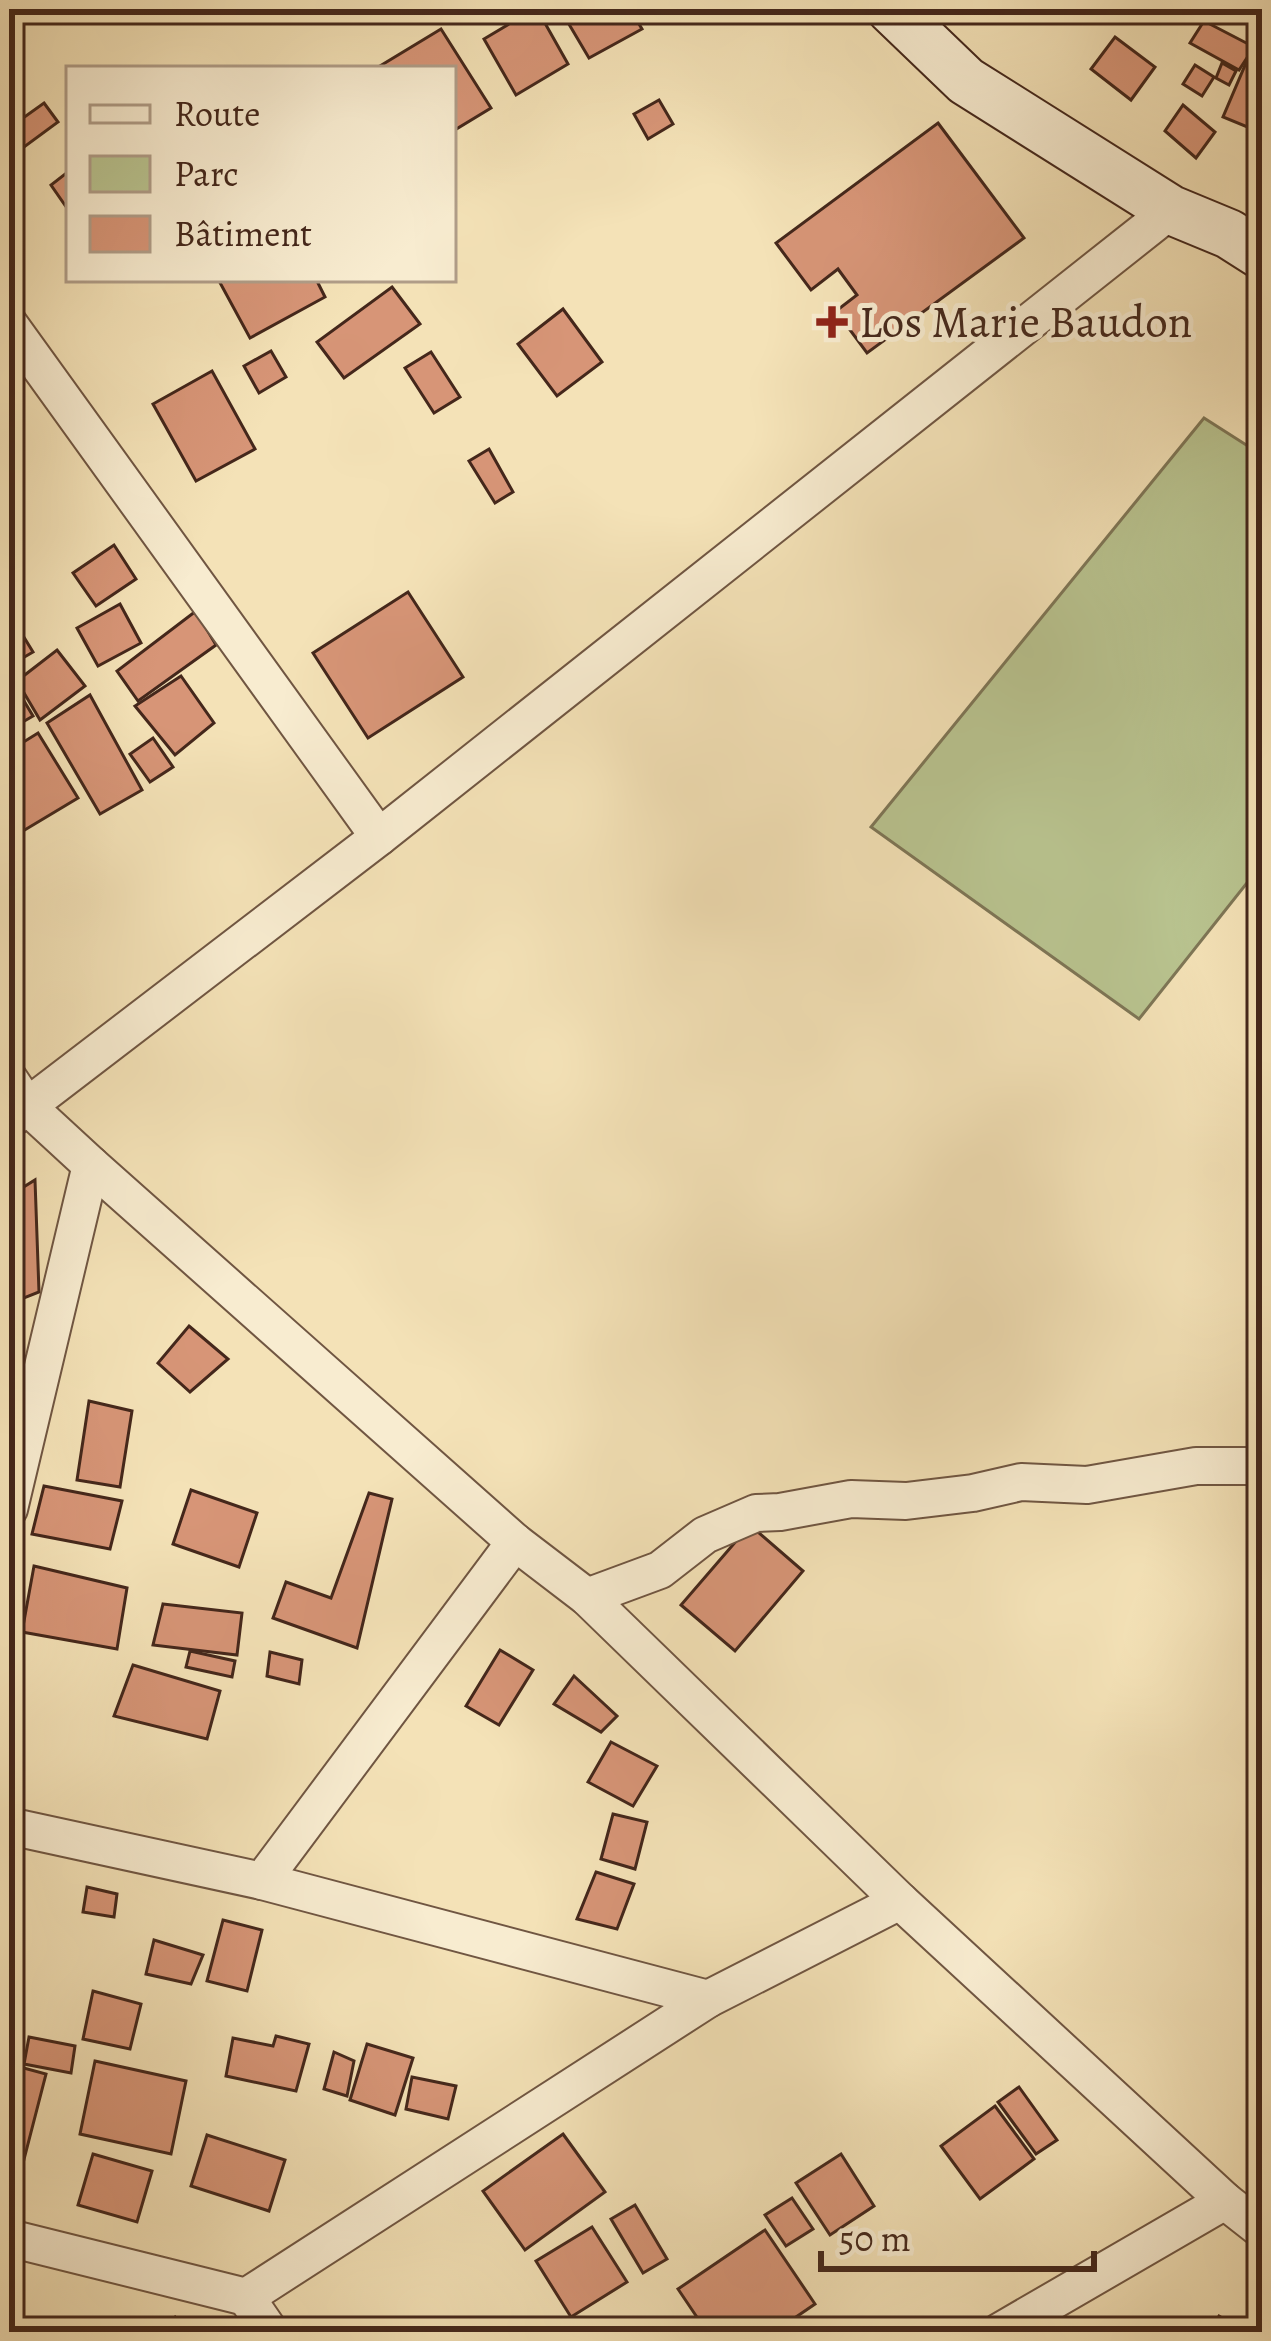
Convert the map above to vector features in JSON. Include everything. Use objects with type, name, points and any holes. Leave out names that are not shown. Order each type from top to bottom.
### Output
[{"type":"street","points":[[891,9],[966,81],[1171,210],[1229,234],[1262,255]]},
{"type":"street","points":[[1171,210],[379,837],[15,1102],[514,1542],[587,1597],[900,1901],[1262,2230]]},
{"type":"street","points":[[9,324],[379,837]]},
{"type":"street","points":[[9,1509],[91,1166]]},
{"type":"street","points":[[587,1597],[660,1570],[705,1535],[756,1513],[851,1499],[906,1502],[1021,1482],[1087,1485],[1196,1466],[1262,1466]]},
{"type":"street","points":[[262,1881],[514,1542]]},
{"type":"street","points":[[9,1826],[262,1881],[708,1999]]},
{"type":"street","points":[[246,2297],[708,1999],[900,1901]]},
{"type":"street","points":[[999,2332],[1225,2201]]},
{"type":"street","points":[[9,2238],[246,2297],[270,2332]]},
{"type":"green space","points":[[1204,418],[1262,455],[1262,864],[1139,1019],[871,827]]},
{"type":"building","points":[[534,9],[568,64],[516,95],[484,39]]},
{"type":"building","points":[[560,9],[630,9],[642,29],[589,58]]},
{"type":"building","points":[[1227,9],[1262,9],[1261,31]]},
{"type":"building","points":[[1204,21],[1254,47],[1239,70],[1190,43]]},
{"type":"building","points":[[441,29],[491,108],[456,129],[456,66],[380,66]]},
{"type":"building","points":[[1115,37],[1155,67],[1131,100],[1091,69]]},
{"type":"building","points":[[1249,56],[1262,61],[1262,133],[1223,117]]},
{"type":"building","points":[[1222,63],[1236,71],[1229,85],[1216,78]]},
{"type":"building","points":[[1195,65],[1214,77],[1202,96],[1183,84]]},
{"type":"building","points":[[659,100],[673,124],[648,139],[634,114]]},
{"type":"building","points":[[44,103],[58,122],[20,150],[9,128]]},
{"type":"building","points":[[1183,105],[1215,132],[1196,158],[1165,131]]},
{"type":"building","points":[[938,123],[1024,238],[867,353],[836,311],[857,295],[838,269],[811,290],[776,243]]},
{"type":"building","points":[[66,173],[66,207],[51,185]]},
{"type":"building","points":[[220,282],[318,282],[325,297],[250,338]]},
{"type":"building","points":[[392,287],[420,324],[344,378],[317,342]]},
{"type":"building","points":[[563,309],[602,362],[557,396],[518,344]]},
{"type":"building","points":[[271,351],[286,377],[259,393],[244,366]]},
{"type":"building","points":[[431,352],[460,397],[434,413],[405,368]]},
{"type":"building","points":[[212,371],[255,449],[196,481],[153,404]]},
{"type":"building","points":[[489,449],[513,492],[495,503],[469,461]]},
{"type":"building","points":[[114,545],[136,579],[96,606],[73,573]]},
{"type":"building","points":[[408,592],[463,677],[368,738],[313,653]]},
{"type":"building","points":[[120,604],[141,643],[98,666],[77,628]]},
{"type":"building","points":[[196,611],[216,645],[138,701],[117,671]]},
{"type":"building","points":[[9,617],[33,652],[9,666]]},
{"type":"building","points":[[57,650],[85,686],[40,720],[17,681]]},
{"type":"building","points":[[9,676],[33,716],[9,730]]},
{"type":"building","points":[[181,676],[214,723],[175,755],[135,706]]},
{"type":"building","points":[[90,695],[142,790],[100,814],[47,723]]},
{"type":"building","points":[[38,733],[78,798],[23,831],[9,807],[9,751]]},
{"type":"building","points":[[153,738],[173,767],[150,782],[130,754]]},
{"type":"building","points":[[35,1180],[39,1292],[24,1298],[9,1273],[9,1196]]},
{"type":"building","points":[[189,1326],[228,1359],[190,1392],[158,1363]]},
{"type":"building","points":[[89,1401],[132,1411],[120,1487],[77,1480]]},
{"type":"building","points":[[44,1486],[122,1501],[110,1549],[32,1534]]},
{"type":"building","points":[[191,1490],[257,1513],[239,1567],[173,1544]]},
{"type":"building","points":[[369,1493],[392,1499],[357,1648],[273,1618],[286,1582],[331,1598]]},
{"type":"building","points":[[750,1525],[803,1571],[735,1651],[681,1605]]},
{"type":"building","points":[[34,1566],[127,1588],[117,1649],[22,1632]]},
{"type":"building","points":[[163,1604],[242,1613],[237,1655],[153,1645]]},
{"type":"building","points":[[500,1650],[533,1670],[499,1725],[466,1706]]},
{"type":"building","points":[[190,1651],[235,1661],[232,1677],[186,1667]]},
{"type":"building","points":[[270,1652],[302,1660],[299,1684],[267,1676]]},
{"type":"building","points":[[133,1665],[220,1691],[207,1739],[114,1716]]},
{"type":"building","points":[[574,1676],[617,1716],[601,1732],[554,1704]]},
{"type":"building","points":[[611,1742],[657,1766],[633,1806],[588,1782]]},
{"type":"building","points":[[613,1814],[647,1822],[635,1869],[601,1859]]},
{"type":"building","points":[[596,1872],[634,1884],[617,1929],[577,1919]]},
{"type":"building","points":[[87,1887],[117,1894],[114,1917],[83,1912]]},
{"type":"building","points":[[223,1920],[262,1930],[247,1991],[207,1981]]},
{"type":"building","points":[[154,1940],[203,1955],[191,1984],[146,1974]]},
{"type":"building","points":[[93,1991],[141,2004],[130,2049],[83,2039]]},
{"type":"building","points":[[276,2036],[309,2044],[296,2091],[226,2076],[233,2038],[273,2046]]},
{"type":"building","points":[[29,2037],[75,2046],[71,2073],[24,2064]]},
{"type":"building","points":[[367,2044],[413,2058],[395,2115],[350,2100]]},
{"type":"building","points":[[334,2052],[354,2061],[347,2096],[324,2089]]},
{"type":"building","points":[[95,2061],[186,2081],[171,2154],[80,2134]]},
{"type":"building","points":[[9,2064],[46,2074],[21,2171],[9,2168]]},
{"type":"building","points":[[412,2077],[456,2086],[448,2119],[406,2109]]},
{"type":"building","points":[[1019,2087],[1057,2140],[1036,2154],[998,2102]]},
{"type":"building","points":[[995,2106],[1034,2159],[980,2199],[941,2146]]},
{"type":"building","points":[[563,2134],[605,2192],[525,2250],[483,2191]]},
{"type":"building","points":[[207,2135],[285,2160],[269,2211],[191,2186]]},
{"type":"building","points":[[93,2154],[152,2171],[137,2222],[78,2205]]},
{"type":"building","points":[[841,2154],[874,2206],[830,2235],[796,2183]]},
{"type":"building","points":[[792,2198],[813,2229],[786,2246],[765,2215]]},
{"type":"building","points":[[635,2205],[667,2259],[643,2273],[611,2219]]},
{"type":"building","points":[[592,2227],[627,2282],[571,2317],[536,2261]]},
{"type":"building","points":[[765,2230],[815,2304],[774,2332],[707,2332],[678,2289]]},
{"type":"building","points":[[1219,2316],[1246,2332],[1210,2332]]},
{"type":"building","points":[[175,2317],[187,2332],[155,2332]]},
{"type":"place","name":"Los Marie Baudon","points":[[832,322]]}]
